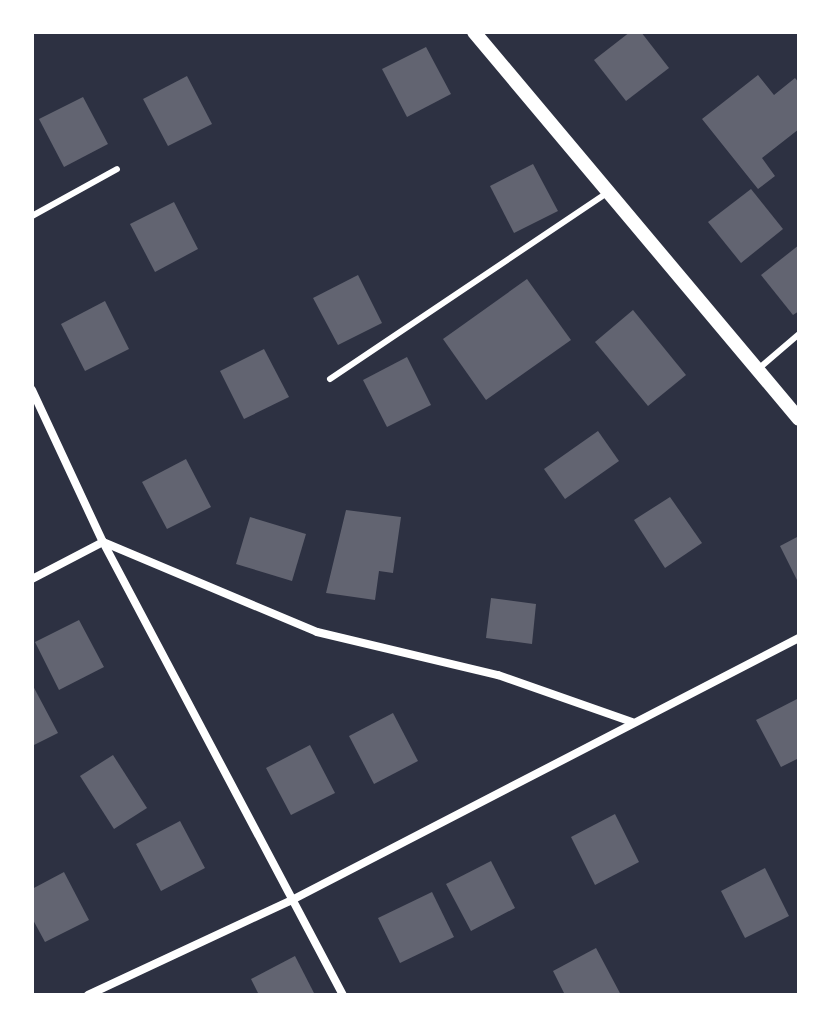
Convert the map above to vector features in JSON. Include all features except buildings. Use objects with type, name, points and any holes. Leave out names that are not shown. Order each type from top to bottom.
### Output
[{"type":"street","points":[[474,32],[799,419]]},
{"type":"street","points":[[32,390],[103,542],[290,901],[343,995]]},
{"type":"street","points":[[32,579],[103,542]]},
{"type":"street","points":[[103,542],[317,632],[498,675],[632,722]]},
{"type":"street","points":[[88,995],[290,901],[799,638]]},
{"type":"lane","points":[[32,216],[117,169]]},
{"type":"lane","points":[[330,379],[607,193]]},
{"type":"lane","points":[[757,370],[799,334]]}]
